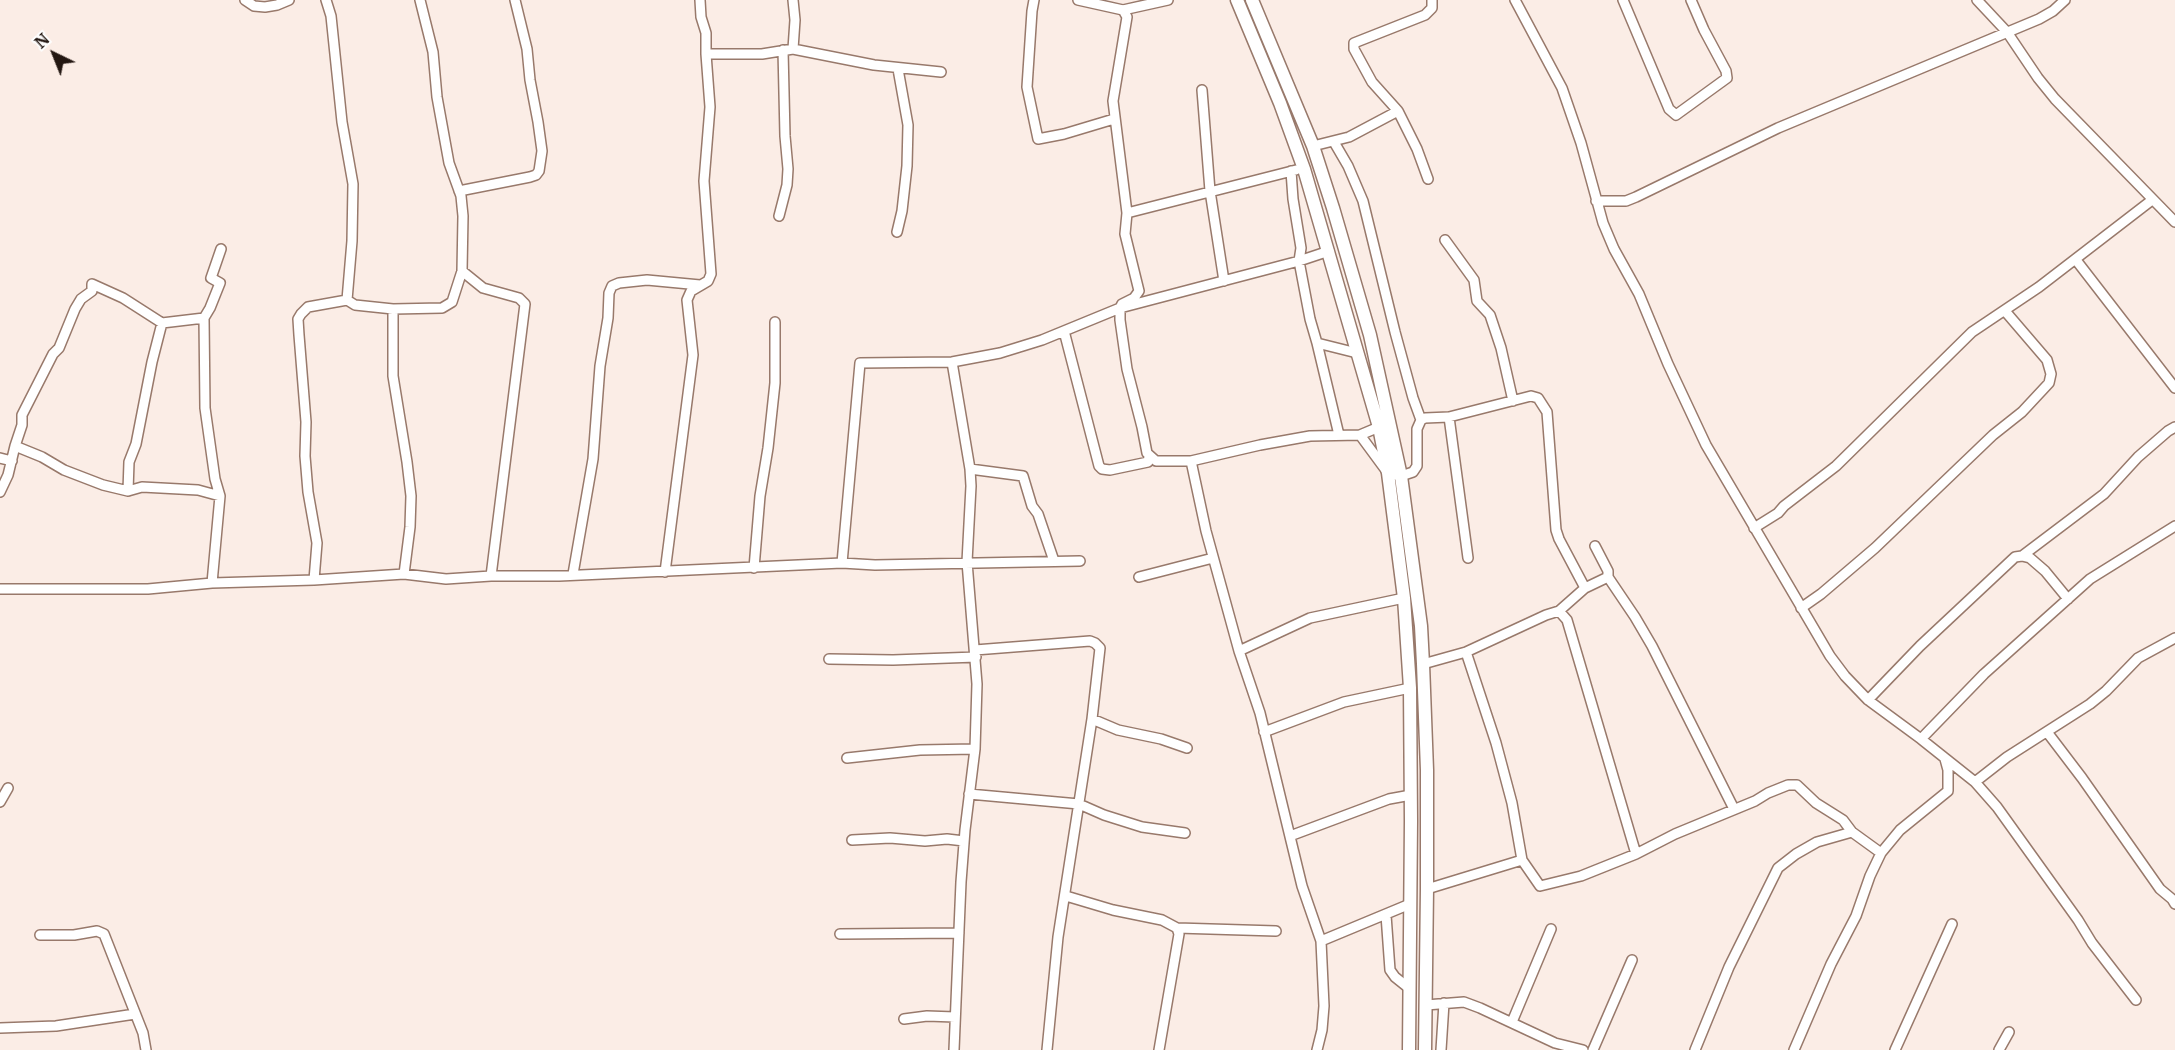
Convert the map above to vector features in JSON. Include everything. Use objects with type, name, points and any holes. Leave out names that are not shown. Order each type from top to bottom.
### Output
[{"type":"main road","points":[[1237,0],[1280,103],[1304,169],[1379,427],[1388,473],[1404,598],[1410,688],[1409,1050]]},
{"type":"main road","points":[[1252,0],[1313,146],[1370,335],[1401,476],[1421,626],[1423,664],[1427,889],[1425,1050]]},
{"type":"street","points":[[245,0],[254,6],[265,7],[289,0]]},
{"type":"street","points":[[326,0],[331,16],[342,122],[353,184],[352,241],[347,300]]},
{"type":"street","points":[[314,580],[317,543],[308,492],[305,456],[306,422],[298,319],[308,308],[347,300],[355,305],[393,309],[442,308],[448,306],[456,294],[462,271],[463,216],[459,190],[449,163],[437,97],[433,52],[420,0]]},
{"type":"street","points":[[459,190],[535,176],[539,171],[542,151],[538,122],[527,49],[515,0]]},
{"type":"street","points":[[665,572],[693,355],[687,300],[691,291],[708,281],[711,274],[704,181],[710,107],[706,33],[701,17],[700,0]]},
{"type":"street","points":[[793,0],[793,49]]},
{"type":"street","points":[[1034,0],[1027,87],[1038,139],[1065,134],[1114,119]]},
{"type":"street","points":[[1078,0],[1123,9],[1168,0]]},
{"type":"street","points":[[1428,179],[1417,149],[1398,111],[1372,82],[1354,49],[1354,43],[1425,15],[1432,8],[1432,0]]},
{"type":"street","points":[[1515,0],[1562,88],[1581,143],[1596,201],[1614,249],[1639,294],[1668,364],[1706,445],[1830,656],[1868,700],[1922,739],[1975,782],[1997,807],[2092,943],[2136,1000]]},
{"type":"street","points":[[1623,0],[1669,109],[1676,115],[1727,78],[1726,71],[1691,0]]},
{"type":"street","points":[[1977,0],[2007,32],[2055,99],[2175,222]]},
{"type":"street","points":[[1596,201],[1626,201],[1636,197],[1778,128],[2039,19],[2053,11],[2065,0]]},
{"type":"street","points":[[1064,331],[1099,466],[1110,470],[1148,462],[1149,457],[1127,369],[1120,320],[1122,304],[1134,298],[1139,291],[1125,234],[1127,213],[1114,119],[1115,84],[1127,17],[1123,9]]},
{"type":"street","points":[[706,54],[762,54],[793,49],[898,69],[940,72]]},
{"type":"street","points":[[779,216],[787,185],[788,169],[783,50]]},
{"type":"street","points":[[897,231],[902,211],[907,166],[908,124],[898,69]]},
{"type":"street","points":[[1202,90],[1210,191],[1224,281]]},
{"type":"street","points":[[1313,146],[1349,137],[1398,111]]},
{"type":"street","points":[[1334,142],[1348,166],[1363,201],[1395,332],[1421,420],[1417,429],[1418,466],[1413,472],[1401,476],[1388,473],[1360,435]]},
{"type":"street","points":[[1127,213],[1304,169]]},
{"type":"street","points":[[1291,171],[1301,249],[1299,261],[1310,319],[1339,435]]},
{"type":"street","points":[[1754,528],[1778,513],[1836,466],[1972,332],[2076,260],[2152,200]]},
{"type":"street","points":[[1446,240],[1474,280],[1478,301],[1490,315],[1501,348],[1513,401]]},
{"type":"street","points":[[212,583],[220,496],[214,479],[205,408],[204,318],[220,283],[211,278],[221,249]]},
{"type":"street","points":[[842,563],[858,365],[860,363],[952,363],[1000,353],[1042,340],[1120,308],[1329,251]]},
{"type":"street","points":[[2076,260],[2175,388]]},
{"type":"street","points":[[462,271],[483,288],[519,298],[525,304],[491,576]]},
{"type":"street","points":[[573,574],[593,459],[600,366],[608,318],[609,293],[612,286],[647,280],[700,285]]},
{"type":"street","points":[[0,492],[12,461],[22,425],[22,415],[53,354],[59,348],[75,309],[81,299],[92,291],[92,284],[123,298],[162,323],[204,318]]},
{"type":"street","points":[[393,309],[393,376],[411,496],[404,574]]},
{"type":"street","points":[[1802,608],[1875,548],[1993,435],[2022,412],[2049,383],[2047,360],[2005,311]]},
{"type":"street","points":[[754,568],[759,496],[768,448],[775,383],[775,322]]},
{"type":"street","points":[[128,491],[129,462],[136,444],[162,323]]},
{"type":"street","points":[[1317,343],[1357,353]]},
{"type":"street","points":[[952,363],[970,469],[966,562],[975,653],[975,749],[964,841],[954,1050]]},
{"type":"street","points":[[1421,420],[1449,417],[1530,396],[1538,398],[1547,412],[1556,530],[1585,588]]},
{"type":"street","points":[[1449,417],[1468,558]]},
{"type":"street","points":[[1149,457],[1163,463],[1191,461],[1310,436],[1360,435],[1379,427]]},
{"type":"street","points":[[1868,700],[1920,645],[1975,593],[2010,562],[2022,556],[2104,494],[2138,458],[2175,427]]},
{"type":"street","points":[[15,446],[42,457],[64,470],[103,485],[128,491],[142,487],[198,490],[220,496]]},
{"type":"street","points":[[0,458],[12,461]]},
{"type":"street","points":[[1191,461],[1199,507],[1264,732],[1302,886],[1321,941],[1324,1006],[1317,1050]]},
{"type":"street","points":[[970,469],[1023,476],[1032,506],[1038,514],[1054,561]]},
{"type":"street","points":[[1922,739],[1984,674],[2090,579],[2175,526]]},
{"type":"street","points":[[1595,546],[1608,571],[1608,576],[1652,646],[1734,809]]},
{"type":"street","points":[[2022,556],[2030,558],[2045,571],[2068,599]]},
{"type":"street","points":[[1139,577],[1213,558]]},
{"type":"street","points":[[0,589],[148,589],[212,583],[404,574],[446,579],[665,572],[842,563],[875,565],[1080,561]]},
{"type":"street","points":[[1423,664],[1466,652],[1559,611],[1585,588],[1608,576]]},
{"type":"street","points":[[1239,651],[1310,618],[1329,612],[1404,598]]},
{"type":"street","points":[[1559,611],[1569,623],[1636,854]]},
{"type":"street","points":[[1975,782],[2106,691],[2139,658],[2175,638]]},
{"type":"street","points":[[829,659],[893,660],[1095,643],[1100,648],[1092,719],[1057,946],[1047,1050]]},
{"type":"street","points":[[1466,652],[1496,743],[1512,803],[1522,860],[1540,886],[1581,876],[1636,854],[1755,801],[1768,793],[1797,784],[1816,803],[1843,820],[1852,832],[1881,853]]},
{"type":"street","points":[[1264,732],[1344,702],[1410,688]]},
{"type":"street","points":[[1092,719],[1118,730],[1161,739],[1187,748]]},
{"type":"street","points":[[2047,732],[2160,888],[2175,904]]},
{"type":"street","points":[[847,758],[920,750],[975,749]]},
{"type":"street","points":[[1794,1050],[1831,964],[1856,916],[1881,853],[1900,830],[1948,791],[1948,770],[1945,758]]},
{"type":"street","points":[[0,802],[8,788]]},
{"type":"street","points":[[969,794],[1079,804],[1142,827],[1185,833]]},
{"type":"street","points":[[1290,836],[1389,799],[1411,795]]},
{"type":"street","points":[[1695,1050],[1734,956],[1778,868],[1817,842],[1852,832]]},
{"type":"street","points":[[852,840],[890,838],[916,841],[947,839],[964,841]]},
{"type":"street","points":[[1427,889],[1522,860]]},
{"type":"street","points":[[1066,896],[1121,912],[1162,920],[1177,928],[1276,931]]},
{"type":"street","points":[[1321,941],[1410,904]]},
{"type":"street","points":[[1386,915],[1390,969],[1395,977],[1410,989]]},
{"type":"street","points":[[1895,1050],[1952,924]]},
{"type":"street","points":[[1159,1050],[1179,934],[1177,928]]},
{"type":"street","points":[[1512,1022],[1551,928]]},
{"type":"street","points":[[40,935],[68,936],[101,932],[108,944],[143,1033],[146,1050]]},
{"type":"street","points":[[840,934],[958,933]]},
{"type":"street","points":[[1593,1050],[1632,960]]},
{"type":"street","points":[[1426,1005],[1464,1002],[1555,1043],[1583,1050]]},
{"type":"street","points":[[1441,1050],[1444,1003]]},
{"type":"street","points":[[0,1028],[56,1026],[135,1014]]},
{"type":"street","points":[[904,1019],[927,1016],[955,1017]]},
{"type":"street","points":[[1999,1050],[2009,1032]]}]
